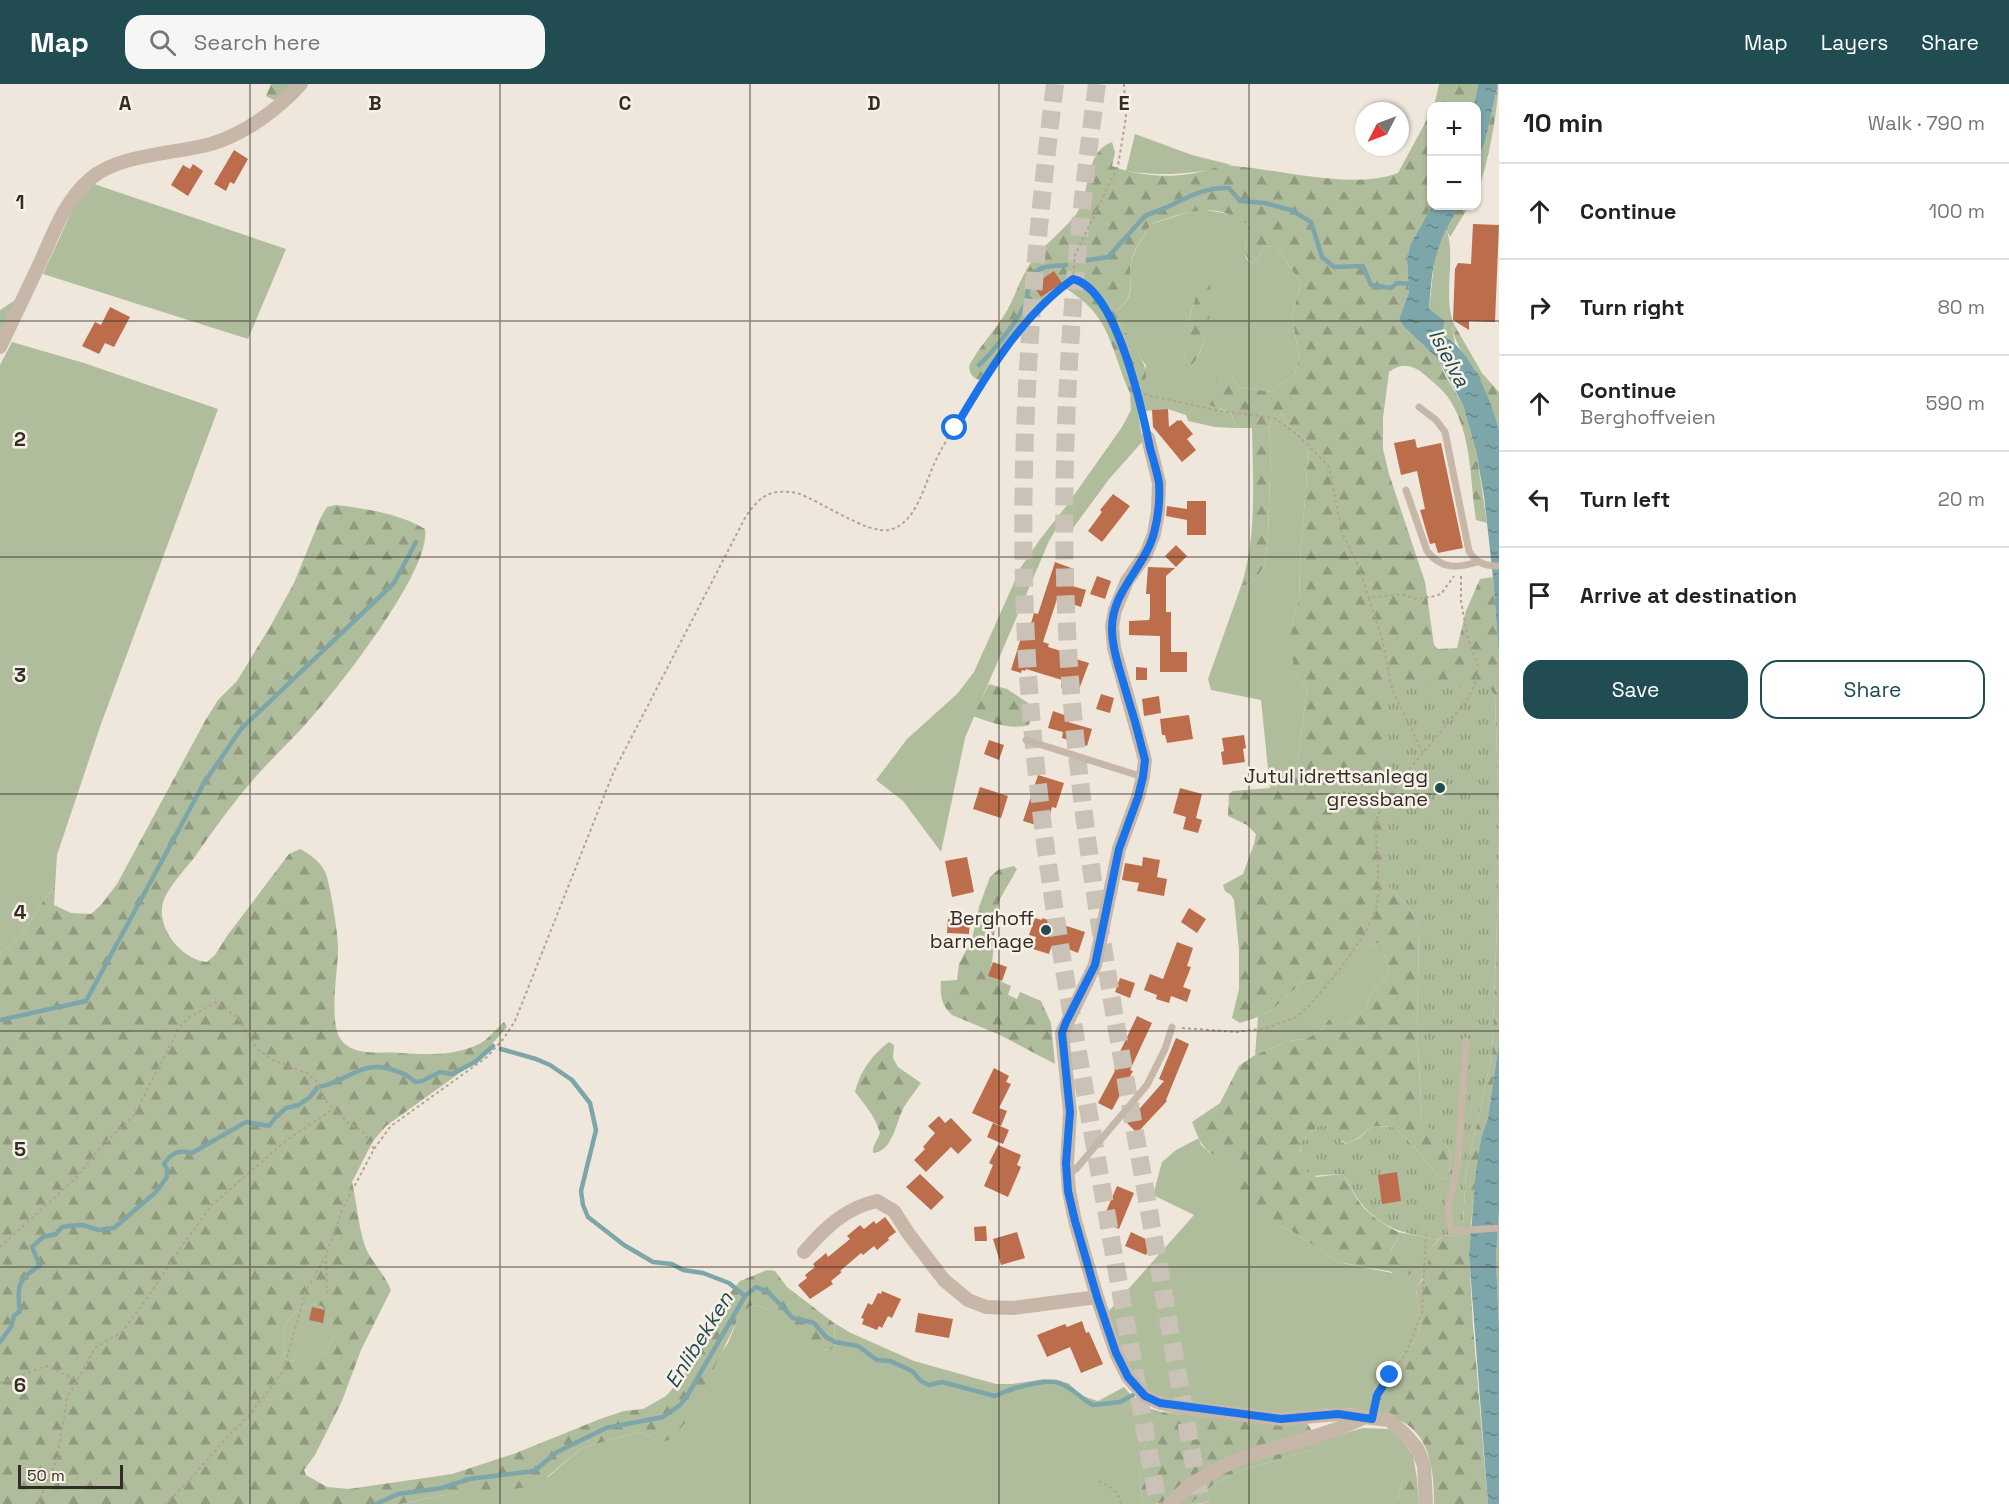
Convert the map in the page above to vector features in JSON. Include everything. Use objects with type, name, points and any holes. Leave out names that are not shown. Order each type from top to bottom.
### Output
[{"type":"street","points":[[0,347],[64,210],[89,179],[100,171],[124,162],[213,143],[266,116],[285,102],[301,84]]},
{"type":"street","points":[[1148,438],[1159,483],[1154,534],[1146,554],[1127,581],[1115,610],[1112,626],[1113,648],[1145,760],[1143,777],[1119,849],[1095,965],[1062,1033],[1070,1112],[1068,1191],[1075,1221],[1116,1353],[1128,1377],[1145,1396],[1160,1403],[1281,1419],[1338,1414],[1389,1420],[1406,1434],[1417,1448],[1424,1465],[1426,1504]]},
{"type":"street","points":[[804,1252],[836,1218],[863,1204],[877,1201],[894,1211],[944,1280],[968,1300],[986,1307],[1014,1308],[1097,1297]]},
{"type":"street","points":[[1170,1504],[1181,1492],[1215,1470],[1264,1451],[1368,1418]]},
{"type":"lane","points":[[1419,407],[1436,420],[1445,432],[1468,546],[1478,562],[1488,566],[1499,566]]},
{"type":"lane","points":[[1406,490],[1427,551],[1437,562],[1461,567],[1478,562]]},
{"type":"lane","points":[[1026,740],[1143,777]]},
{"type":"lane","points":[[1067,1174],[1076,1169],[1148,1085],[1172,1027]]},
{"type":"lane","points":[[1466,1041],[1458,1163],[1448,1209],[1451,1231],[1499,1228]]},
{"type":"path","points":[[165,1504],[248,1417],[283,1371],[306,1291],[326,1255],[342,1210],[374,1149],[391,1126],[473,1068],[495,1049],[515,1021],[614,771],[746,516],[767,494],[778,491],[797,493],[879,530],[891,530],[898,526],[915,509],[935,461],[964,412],[1012,341],[1041,306],[1073,279],[1075,255],[1118,166],[1126,117],[1124,84]]},
{"type":"path","points":[[1073,279],[1083,281],[1107,311],[1138,393],[1148,438]]},
{"type":"path","points":[[1138,393],[1215,410],[1274,418],[1298,435],[1329,467],[1342,533],[1359,567],[1369,598],[1382,639],[1392,689],[1423,753]]},
{"type":"path","points":[[1369,598],[1402,594],[1416,599],[1441,594],[1461,567]]},
{"type":"path","points":[[1172,1027],[1200,1031],[1237,1032],[1267,1028],[1296,1017],[1309,1006],[1341,968],[1365,933],[1376,910],[1379,891],[1377,817],[1397,784],[1467,700],[1475,684],[1478,666],[1468,639],[1461,601],[1461,567]]},
{"type":"path","points":[[0,1247],[74,1180],[101,1147],[134,1115],[179,1028],[188,1018],[216,1002],[237,1017],[257,1050],[273,1060],[309,1074],[317,1082],[323,1098],[347,1122],[363,1132],[374,1149]]},
{"type":"path","points":[[38,1504],[57,1459],[67,1398],[94,1348],[123,1331],[212,1205],[287,1140],[333,1108]]},
{"type":"path","points":[[1368,1418],[1377,1395],[1407,1351],[1422,1312],[1426,1232]]},
{"type":"path","points":[[326,1255],[327,1294]]},
{"type":"path","points":[[0,1383],[46,1366],[76,1380]]},
{"type":"path","points":[[1099,1481],[1110,1486],[1118,1494],[1121,1504]]},
{"type":"green space","points":[[271,84],[292,84],[279,98],[274,100],[266,96]]},
{"type":"green space","points":[[1439,84],[1478,84],[1475,102],[1435,102]]},
{"type":"green space","points":[[1498,84],[1492,138],[1481,181],[1481,150]]},
{"type":"green space","points":[[1427,119],[1427,210],[1430,210],[1410,245],[1407,260],[1409,292],[1399,319],[1404,327],[1438,359],[1463,405],[1476,451],[1487,523],[1476,520],[1467,444],[1458,415],[1443,391],[1412,367],[1398,367],[1389,372],[1383,418],[1383,449],[1389,474],[1425,582],[1434,645],[1438,649],[1457,648],[1466,611],[1480,579],[1493,577],[1499,657],[1499,813],[1495,696],[1490,689],[1388,886],[1410,909],[1419,928],[1417,1030],[1422,1121],[1442,1139],[1449,1152],[1450,1168],[1446,1178],[1441,1179],[1410,1142],[1394,1127],[1372,1126],[1347,1144],[1318,1126],[1300,1143],[1300,1152],[1316,1177],[1342,1174],[1366,1210],[1398,1232],[1399,1236],[1391,1250],[1405,1253],[1416,1261],[1414,1270],[1409,1275],[1338,1262],[1292,1231],[1276,1225],[1255,1211],[1236,1193],[1238,1172],[1235,1165],[1218,1157],[1203,1146],[1192,1122],[1220,1103],[1239,1066],[1255,1055],[1288,1041],[1306,1039],[1321,1030],[1330,1018],[1338,1017],[1349,1024],[1353,1018],[1365,1011],[1370,995],[1389,973],[1385,955],[1378,943],[1355,949],[1314,980],[1301,983],[1273,1009],[1240,1023],[1232,1018],[1239,989],[1239,950],[1234,900],[1225,891],[1223,885],[1243,874],[1256,834],[1247,825],[1228,816],[1229,794],[1233,791],[1270,788],[1296,778],[1307,688],[1296,675],[1290,648],[1292,623],[1299,599],[1308,448],[1304,438],[1286,423],[1283,413],[1271,420],[1268,536],[1265,564],[1257,577],[1249,584],[1241,586],[1250,549],[1252,529],[1252,428],[1236,428],[1231,413],[1208,404],[1212,387],[1221,371],[1230,376],[1240,387],[1271,392],[1295,374],[1299,357],[1292,316],[1301,283],[1276,247],[1264,246],[1258,258],[1251,263],[1245,250],[1249,225],[1224,213],[1189,212],[1151,224],[1132,258],[1129,294],[1117,310],[1117,320],[1135,347],[1146,370],[1144,381],[1135,390],[1130,393],[1107,334],[1097,316],[1076,295],[1061,285],[1050,292],[1028,314],[979,380],[971,374],[969,366],[1007,310],[1028,266],[1077,213],[1085,194],[1092,163],[1103,147],[1112,142],[1115,152],[1112,166],[1140,174],[1160,176],[1195,173],[1229,166],[1359,180],[1398,173]]},
{"type":"green space","points":[[1135,134],[1192,155],[1232,165],[1179,174],[1126,171]]},
{"type":"green space","points":[[94,184],[286,249],[248,339],[43,274],[76,202]]},
{"type":"green space","points":[[1199,209],[1236,215],[1249,225],[1245,245],[1246,258],[1251,263],[1258,258],[1264,246],[1276,247],[1301,283],[1292,316],[1299,357],[1295,374],[1271,392],[1240,387],[1230,376],[1219,409],[1231,413],[1236,428],[1215,427],[1188,421],[1186,415],[1168,409],[1146,411],[1138,387],[1141,386],[1146,366],[1117,319],[1117,310],[1130,294],[1132,258],[1151,224]],"holes":[[[1200,284],[1206,327],[1203,346],[1191,367],[1184,358],[1190,316]]]},
{"type":"green space","points":[[1457,210],[1467,210],[1450,237],[1445,227]]},
{"type":"green space","points":[[1445,227],[1449,237],[1449,303],[1455,326],[1452,327],[1455,343],[1446,337],[1443,330],[1445,321],[1429,310],[1435,255]]},
{"type":"green space","points":[[1206,282],[1210,285],[1208,328],[1197,358],[1191,367],[1185,369],[1188,326],[1200,283]]},
{"type":"green space","points":[[20,297],[0,338],[0,310]]},
{"type":"green space","points":[[1455,326],[1482,373],[1499,392],[1499,431],[1485,391],[1456,339],[1452,327]]},
{"type":"green space","points":[[12,342],[84,363],[218,409],[101,724],[57,855],[55,887],[45,898],[22,934],[0,954],[0,365]]},
{"type":"green space","points":[[1134,390],[1143,441],[1110,478],[1073,528],[1061,521],[1049,541],[965,738],[941,852],[903,801],[876,780],[907,739],[957,694],[974,672],[1021,567],[1122,427],[1131,410],[1130,393]]},
{"type":"green space","points":[[1283,413],[1286,423],[1304,438],[1308,448],[1299,599],[1292,623],[1296,675],[1307,688],[1296,778],[1270,788],[1261,700],[1211,690],[1208,679],[1241,586],[1249,584],[1257,577],[1265,564],[1271,444],[1269,430],[1271,420]]},
{"type":"green space","points":[[336,505],[382,512],[425,529],[423,547],[414,571],[381,627],[342,681],[243,792],[172,886],[163,903],[164,923],[173,942],[189,956],[207,962],[215,955],[289,854],[300,849],[322,866],[330,888],[338,946],[334,1012],[339,1035],[344,1043],[364,1052],[441,1054],[481,1043],[504,1022],[507,1027],[479,1059],[386,1126],[373,1141],[352,1182],[365,1246],[391,1290],[361,1350],[342,1401],[315,1455],[304,1470],[306,1475],[327,1487],[349,1489],[452,1474],[516,1453],[600,1419],[624,1411],[643,1409],[666,1396],[681,1379],[727,1307],[730,1293],[740,1281],[767,1270],[775,1271],[787,1287],[834,1323],[835,1344],[831,1350],[814,1348],[804,1342],[771,1311],[752,1305],[741,1313],[690,1417],[671,1439],[658,1443],[639,1432],[582,1448],[536,1486],[487,1492],[458,1492],[401,1504],[0,1504],[0,954],[22,934],[45,898],[55,887],[54,905],[71,913],[91,914],[117,884],[205,721],[218,700],[237,681],[271,625],[294,583],[327,507]],"holes":[[[313,1304],[329,1312],[334,1336],[325,1352],[320,1355],[302,1355],[292,1361],[286,1359],[283,1347],[287,1322],[295,1312]]]},
{"type":"green space","points":[[989,684],[1007,689],[1034,707],[1029,725],[1008,726],[973,716]]},
{"type":"green space","points":[[1381,687],[1479,687],[1490,689],[1495,696],[1499,813],[1492,1055],[1466,1173],[1463,1223],[1471,1223],[1471,1234],[1442,1236],[1438,1240],[1395,1229],[1377,1219],[1360,1202],[1342,1174],[1310,1176],[1304,1165],[1300,1143],[1318,1126],[1335,1126],[1342,1142],[1347,1144],[1359,1138],[1372,1126],[1394,1127],[1410,1142],[1441,1179],[1446,1178],[1450,1168],[1451,1159],[1446,1146],[1422,1122],[1417,1030],[1419,928],[1410,909],[1388,886],[1385,878]]},
{"type":"green space","points":[[1499,813],[1499,1042],[1488,1118],[1481,1138],[1471,1223],[1463,1224],[1466,1173],[1492,1055]]},
{"type":"green space","points":[[1014,866],[1017,869],[997,908],[989,976],[1011,986],[1008,995],[1017,999],[1020,992],[1041,1001],[1051,1023],[1055,1064],[1000,1035],[952,1015],[942,999],[941,981],[957,980],[959,964],[972,939],[979,907],[990,877],[998,870]]},
{"type":"green space","points":[[1378,943],[1385,955],[1389,973],[1370,995],[1365,1011],[1353,1018],[1349,1024],[1330,1018],[1321,1030],[1306,1039],[1288,1041],[1255,1055],[1258,1017],[1273,1009],[1301,983],[1314,980],[1354,949]]},
{"type":"green space","points":[[889,1042],[894,1045],[893,1058],[898,1067],[921,1083],[904,1107],[889,1142],[880,1151],[873,1153],[880,1133],[873,1116],[855,1092],[868,1064]]},
{"type":"green space","points":[[1199,1138],[1201,1145],[1209,1152],[1235,1165],[1276,1225],[1292,1231],[1338,1262],[1392,1273],[1391,1251],[1399,1236],[1398,1232],[1438,1240],[1430,1252],[1428,1269],[1417,1289],[1420,1316],[1418,1335],[1412,1345],[1378,1380],[1373,1401],[1378,1414],[1349,1408],[1324,1408],[1310,1414],[1277,1413],[1164,1400],[1147,1391],[1139,1383],[1115,1340],[1108,1312],[1194,1215],[1153,1195],[1162,1162],[1176,1150]]},
{"type":"green space","points":[[1499,1211],[1499,1327],[1496,1258]]},
{"type":"green space","points":[[1471,1234],[1469,1255],[1473,1326],[1488,1504],[1434,1504],[1432,1472],[1423,1442],[1417,1433],[1406,1424],[1378,1414],[1373,1401],[1374,1390],[1378,1380],[1412,1345],[1418,1335],[1420,1316],[1416,1294],[1427,1271],[1429,1251],[1442,1236]]},
{"type":"green space","points":[[313,1304],[330,1312],[334,1336],[325,1352],[320,1355],[302,1355],[292,1361],[286,1359],[283,1341],[287,1322],[295,1312]]},
{"type":"green space","points":[[752,1305],[772,1311],[804,1342],[816,1348],[831,1350],[835,1344],[834,1323],[914,1361],[996,1384],[1044,1379],[1068,1383],[1082,1396],[1098,1401],[1124,1387],[1136,1401],[1162,1412],[1149,1435],[1142,1456],[1140,1477],[1143,1504],[401,1504],[458,1492],[487,1492],[548,1477],[582,1448],[639,1432],[658,1443],[728,1343],[741,1312]]},
{"type":"green space","points":[[1162,1412],[1218,1418],[1306,1422],[1311,1429],[1310,1450],[1243,1470],[1214,1484],[1190,1504],[1143,1504],[1140,1477],[1142,1456],[1149,1435]]},
{"type":"green space","points":[[1363,1428],[1389,1429],[1397,1434],[1413,1455],[1417,1479],[1409,1479],[1402,1483],[1397,1504],[1190,1504],[1214,1484],[1243,1470],[1310,1450],[1310,1443]]},
{"type":"green space","points":[[1409,1479],[1417,1479],[1419,1504],[1397,1504],[1402,1483]]},
{"type":"water","points":[[1478,84],[1498,84],[1481,152],[1481,102],[1475,102]]},
{"type":"water","name":"Isielva","points":[[1430,210],[1458,210],[1445,232],[1436,255],[1429,309],[1445,321],[1443,330],[1446,337],[1464,354],[1480,379],[1499,431],[1499,657],[1484,496],[1476,451],[1463,405],[1438,359],[1404,327],[1399,319],[1409,292],[1407,260],[1410,245]]},
{"type":"water","points":[[1499,1042],[1499,1211],[1496,1258],[1499,1327],[1499,1504],[1488,1504],[1469,1255],[1476,1172],[1481,1138],[1488,1118]]},
{"type":"building","points":[[234,150],[248,159],[234,184],[230,182],[226,191],[214,184]]},
{"type":"building","points":[[193,164],[203,171],[188,196],[171,185],[183,165],[190,169]]},
{"type":"building","points":[[1473,224],[1499,225],[1495,322],[1469,321],[1469,330],[1453,320],[1455,269],[1458,263],[1471,264]]},
{"type":"building","points":[[1054,271],[1062,283],[1041,297],[1033,285]]},
{"type":"building","points":[[110,307],[130,317],[114,347],[105,343],[99,354],[82,346],[95,322],[101,325]]},
{"type":"building","points":[[1168,409],[1169,427],[1181,420],[1193,434],[1187,439],[1196,450],[1182,462],[1153,427],[1152,410]]},
{"type":"building","points":[[1415,439],[1417,448],[1441,443],[1463,548],[1438,553],[1435,543],[1430,544],[1420,510],[1425,509],[1417,471],[1401,475],[1394,443]]},
{"type":"building","points":[[1113,494],[1130,506],[1102,542],[1088,531],[1102,512],[1100,510]]},
{"type":"building","points":[[1187,501],[1206,501],[1206,535],[1187,535],[1187,520],[1166,516],[1167,506],[1187,509]]},
{"type":"building","points":[[1176,545],[1187,556],[1176,567],[1165,556]]},
{"type":"building","points":[[1055,562],[1074,569],[1069,585],[1086,590],[1081,607],[1057,599],[1043,642],[1049,644],[1048,647],[1074,655],[1073,658],[1089,663],[1078,692],[1061,687],[1062,680],[1026,669],[1021,673],[1011,670],[1024,628],[1029,630],[1034,613],[1038,614]]},
{"type":"building","points":[[1148,567],[1175,568],[1166,576],[1166,612],[1171,612],[1171,652],[1187,652],[1187,672],[1160,672],[1160,636],[1129,635],[1129,621],[1149,620],[1150,594],[1146,594]]},
{"type":"building","points":[[1097,576],[1111,581],[1105,599],[1090,594]]},
{"type":"building","points":[[1136,667],[1147,668],[1147,680],[1136,680]]},
{"type":"building","points":[[1101,694],[1114,698],[1110,713],[1096,709]]},
{"type":"building","points":[[1159,696],[1161,713],[1144,716],[1142,699]]},
{"type":"building","points":[[1053,711],[1070,717],[1068,722],[1092,729],[1087,746],[1062,738],[1063,732],[1048,728]]},
{"type":"building","points":[[1189,715],[1193,739],[1167,743],[1165,735],[1162,735],[1160,719]]},
{"type":"building","points":[[1244,735],[1245,762],[1223,765],[1222,738]]},
{"type":"building","points":[[989,740],[1004,745],[999,760],[984,754]]},
{"type":"building","points":[[1038,775],[1064,783],[1056,808],[1052,807],[1046,828],[1023,821]]},
{"type":"building","points":[[980,787],[1008,796],[1001,818],[973,809]]},
{"type":"building","points":[[1180,788],[1202,794],[1196,818],[1202,820],[1198,833],[1183,829],[1186,817],[1173,813]]},
{"type":"building","points":[[967,857],[974,892],[952,897],[945,861]]},
{"type":"building","points":[[1143,857],[1160,860],[1157,877],[1167,879],[1164,896],[1137,891],[1139,883],[1122,880],[1125,863],[1142,866]]},
{"type":"building","points":[[1189,908],[1206,919],[1197,933],[1181,922]]},
{"type":"building","points":[[1035,918],[1042,920],[1042,918],[1085,932],[1078,953],[1068,949],[1067,953],[1051,948],[1049,954],[1033,949],[1036,937],[1029,935]]},
{"type":"building","points":[[948,919],[970,920],[969,934],[947,933]]},
{"type":"building","points":[[1177,942],[1193,948],[1187,966],[1191,967],[1183,987],[1191,990],[1187,1002],[1171,996],[1169,1003],[1156,999],[1157,995],[1144,990],[1150,974],[1163,979]]},
{"type":"building","points":[[993,962],[1007,967],[1002,981],[988,976]]},
{"type":"building","points":[[1120,978],[1135,983],[1130,998],[1115,992]]},
{"type":"building","points":[[1137,1016],[1152,1023],[1130,1070],[1133,1071],[1112,1110],[1098,1103],[1115,1071],[1121,1057],[1118,1056]]},
{"type":"building","points":[[1176,1038],[1189,1044],[1167,1101],[1137,1133],[1127,1123],[1164,1081],[1159,1079]]},
{"type":"building","points":[[994,1068],[1009,1076],[1006,1082],[1011,1084],[999,1108],[1007,1111],[1001,1126],[972,1113]]},
{"type":"building","points":[[939,1116],[945,1123],[951,1118],[972,1140],[958,1154],[951,1147],[926,1172],[914,1160],[925,1149],[923,1147],[935,1133],[928,1126]]},
{"type":"building","points":[[993,1123],[1009,1130],[1003,1144],[987,1137]]},
{"type":"building","points":[[998,1145],[1021,1155],[1017,1165],[1021,1167],[1008,1197],[984,1186],[993,1165],[989,1163]]},
{"type":"building","points":[[1397,1172],[1401,1201],[1382,1204],[1378,1175]]},
{"type":"building","points":[[920,1174],[944,1197],[931,1210],[906,1187]]},
{"type":"building","points":[[1117,1186],[1134,1193],[1119,1229],[1102,1221]]},
{"type":"building","points":[[885,1217],[896,1232],[888,1238],[889,1240],[877,1250],[874,1246],[863,1255],[861,1253],[840,1271],[842,1272],[831,1281],[833,1284],[810,1299],[798,1285],[815,1267],[813,1264],[826,1253],[828,1257],[850,1239],[847,1236],[860,1225],[864,1229],[874,1221],[876,1224]]},
{"type":"building","points":[[986,1226],[987,1241],[975,1241],[974,1227]]},
{"type":"building","points":[[1017,1232],[1025,1258],[1001,1265],[993,1239]]},
{"type":"building","points":[[1131,1232],[1152,1242],[1146,1255],[1125,1246]]},
{"type":"building","points":[[882,1291],[901,1299],[892,1318],[888,1316],[882,1328],[879,1326],[877,1330],[862,1324],[864,1319],[861,1318],[868,1303],[872,1305],[878,1293],[881,1294]]},
{"type":"building","points":[[312,1307],[325,1310],[323,1323],[309,1320]]},
{"type":"building","points":[[918,1313],[953,1319],[949,1338],[915,1332]]},
{"type":"building","points":[[1082,1321],[1103,1364],[1081,1373],[1070,1347],[1047,1357],[1037,1335],[1065,1324],[1067,1327]]},
{"type":"waterway","points":[[1082,261],[1108,257],[1145,216],[1197,193],[1229,188],[1240,201],[1265,203],[1291,210],[1311,222],[1322,257],[1334,267],[1363,266],[1371,285],[1391,288],[1397,283],[1415,284]]},
{"type":"waterway","points":[[979,365],[991,353],[1022,311],[1034,273],[1045,267],[1066,265]]},
{"type":"waterway","points":[[0,1020],[86,1001],[204,783],[241,729],[394,583],[416,542]]},
{"type":"waterway","points":[[0,1342],[11,1327],[14,1316],[20,1311],[18,1295],[23,1279],[40,1266],[32,1247],[43,1237],[56,1234],[62,1227],[82,1225],[99,1230],[114,1228],[156,1192],[167,1177],[164,1164],[173,1154],[192,1153],[246,1122],[269,1126],[286,1108],[299,1105],[318,1087],[362,1070],[380,1067],[403,1074],[415,1082],[422,1081],[440,1072],[452,1074],[475,1062],[493,1046]]},
{"type":"waterway","points":[[501,1049],[550,1065],[572,1080],[590,1103],[596,1130],[581,1191],[588,1217],[624,1245],[653,1262],[672,1264],[683,1270],[703,1273],[729,1283],[745,1296]]},
{"type":"waterway","name":"Enlibekken","points":[[376,1504],[398,1494],[442,1488],[469,1479],[534,1471],[557,1452],[606,1428],[663,1417],[680,1405],[687,1396],[745,1296],[756,1287],[768,1292],[793,1318],[814,1323],[826,1337],[835,1342],[858,1346],[877,1360],[890,1361],[912,1371],[921,1381],[929,1385],[942,1382],[995,1396],[1042,1382],[1056,1382],[1066,1386],[1093,1405],[1120,1402],[1133,1395]]},
{"type":"tunnel","points":[[1055,84],[1039,227],[1025,442],[1024,586],[1031,716],[1043,830],[1060,944],[1158,1504]]},
{"type":"tunnel","points":[[1097,84],[1080,229],[1068,374],[1064,520],[1069,665],[1080,780],[1104,951],[1201,1504]]},
{"type":"place","name":"Jutul idrettsanlegg gressbane","points":[[1440,788]]},
{"type":"place","name":"Berghoff barnehage","points":[[1046,930]]},
{"type":"route","points":[[955,428],[1012,341],[1041,306],[1073,279],[1083,281],[1107,311],[1120,341],[1138,393],[1159,483],[1154,534],[1146,554],[1127,581],[1115,610],[1112,626],[1113,648],[1145,760],[1143,777],[1119,849],[1095,965],[1062,1033],[1070,1112],[1066,1163],[1068,1191],[1097,1297],[1116,1353],[1128,1377],[1145,1396],[1160,1403],[1281,1419],[1338,1414],[1372,1419],[1377,1395],[1390,1375]]}]
